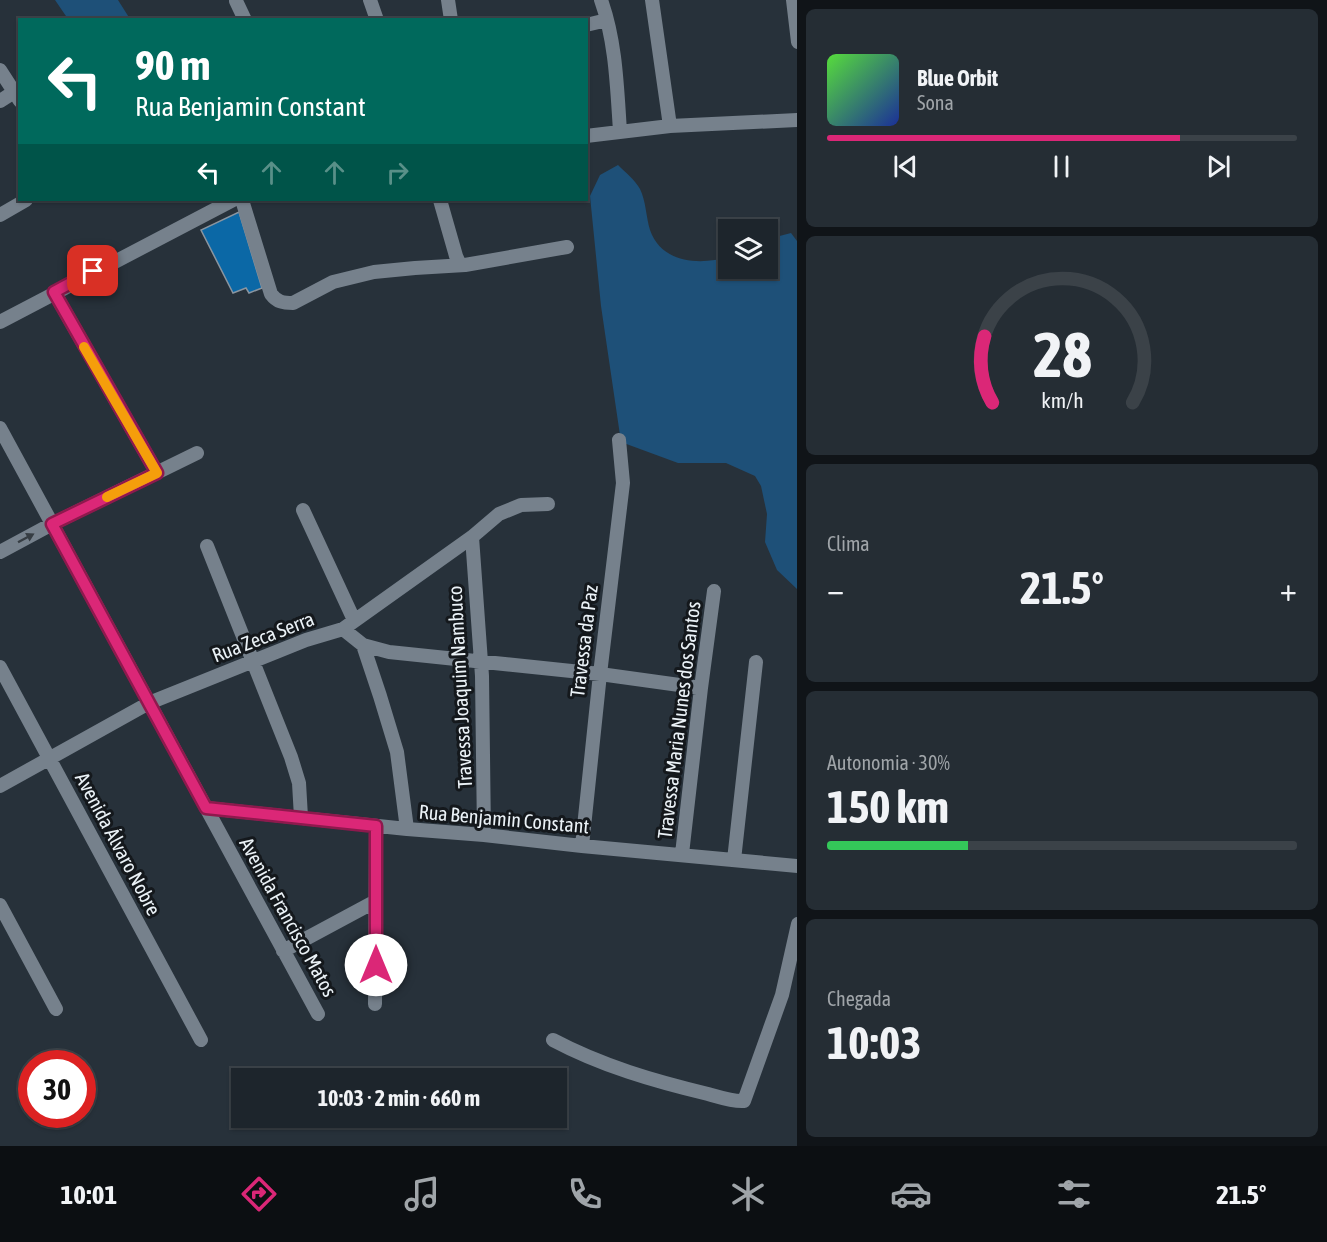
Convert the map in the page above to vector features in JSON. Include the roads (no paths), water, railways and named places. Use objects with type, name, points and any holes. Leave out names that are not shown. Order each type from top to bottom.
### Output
[{"type":"street","points":[[370,0],[376,18]]},
{"type":"street","points":[[448,0],[451,18]]},
{"type":"street","points":[[601,0],[615,67],[620,132]]},
{"type":"street","points":[[652,0],[669,126]]},
{"type":"street","points":[[793,0],[797,34]]},
{"type":"street","points":[[236,1],[243,18]]},
{"type":"street","points":[[588,25],[607,20]]},
{"type":"street","points":[[0,70],[17,97],[0,101]]},
{"type":"street","points":[[588,136],[669,126],[797,120]]},
{"type":"street","points":[[0,215],[24,201]]},
{"type":"street","points":[[242,201],[271,294],[279,302],[292,303],[333,282],[374,272],[465,265],[567,247]]},
{"type":"street","points":[[440,201],[456,256],[460,265],[465,265]]},
{"type":"street","points":[[0,322],[213,202]]},
{"type":"street","points":[[54,292],[157,473]]},
{"type":"street","name":"Avenida Francisco Matos","points":[[0,428],[318,1014]]},
{"type":"street","name":"Travessa da Paz","points":[[582,846],[623,483],[619,440]]},
{"type":"street","points":[[0,552],[196,453]]},
{"type":"street","points":[[343,629],[507,510],[521,505],[548,504]]},
{"type":"street","points":[[303,510],[354,620]]},
{"type":"street","name":"Travessa Joaquim Nambuco","points":[[472,537],[480,663],[484,835]]},
{"type":"street","points":[[207,546],[298,776],[301,817]]},
{"type":"street","name":"Travessa Maria Nunes dos Santos","points":[[682,854],[714,591]]},
{"type":"street","name":"Rua Zeca Serra","points":[[0,786],[149,703],[306,640],[343,629],[363,645],[389,652],[600,674],[701,688]]},
{"type":"street","points":[[363,645],[397,752],[407,830]]},
{"type":"street","points":[[734,860],[756,662]]},
{"type":"street","name":"Avenida Álvaro Nobre","points":[[0,667],[201,1040]]},
{"type":"street","name":"Rua Benjamin Constant","points":[[206,808],[407,830],[484,835],[797,866]]},
{"type":"street","points":[[375,1004],[376,826]]},
{"type":"street","points":[[284,951],[376,901]]},
{"type":"street","points":[[0,905],[56,1009]]},
{"type":"street","points":[[553,1040],[579,1054],[625,1072],[706,1094],[744,1101],[782,995],[797,928]]}]
